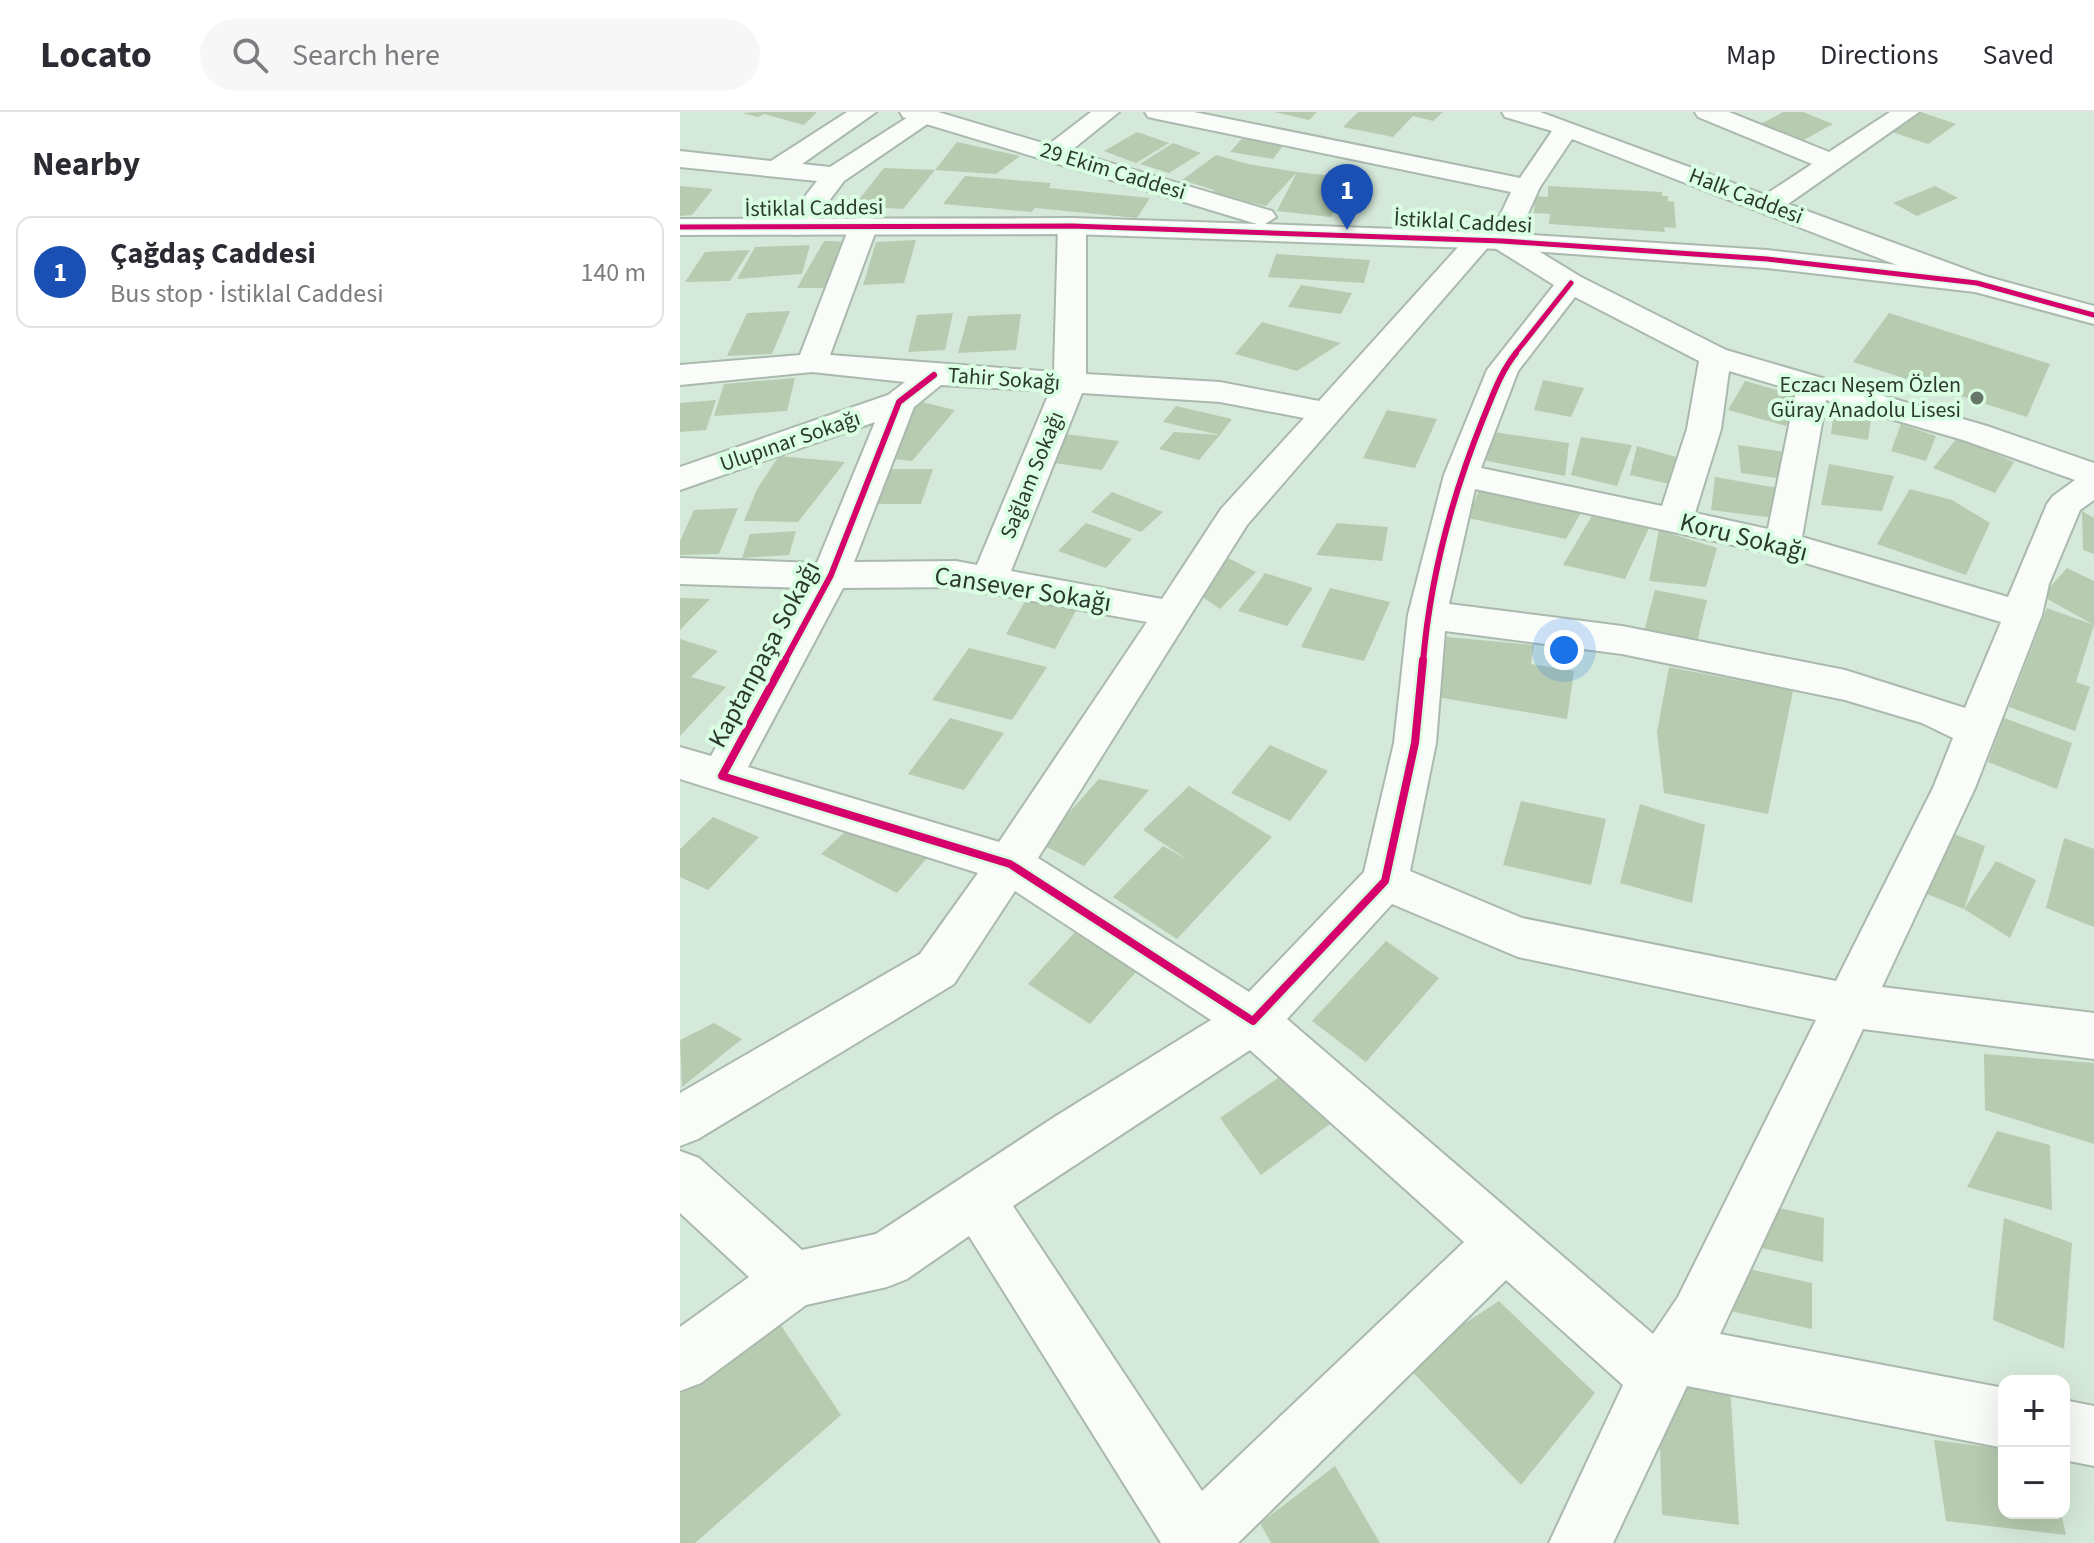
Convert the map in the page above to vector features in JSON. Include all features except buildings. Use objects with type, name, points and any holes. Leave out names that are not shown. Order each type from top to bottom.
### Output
[{"type":"street","points":[[776,169],[864,112]]},
{"type":"street","points":[[1053,153],[1107,112]]},
{"type":"street","points":[[1157,112],[1527,187]]},
{"type":"street","name":"Halk Caddesi","points":[[1514,112],[1567,128],[1912,261],[1977,283]]},
{"type":"street","points":[[1707,112],[1831,162]]},
{"type":"street","points":[[1769,204],[1907,112]]},
{"type":"street","points":[[795,227],[835,175],[919,114]]},
{"type":"street","name":"29 Ekim Caddesi","points":[[919,114],[1314,233]]},
{"type":"street","points":[[680,1121],[937,969],[1010,864],[1234,517],[1327,412],[1490,241],[1567,128]]},
{"type":"street","points":[[680,159],[835,175]]},
{"type":"street","points":[[812,363],[864,225]]},
{"type":"street","name":"İstiklal Caddesi","points":[[680,227],[1072,226],[1490,241],[1767,259],[1977,283],[2094,315]]},
{"type":"street","name":"Sağlam Sokağı","points":[[989,580],[1070,383],[1072,226]]},
{"type":"street","points":[[1490,241],[1715,357],[1975,433],[2094,475]]},
{"type":"street","points":[[680,1362],[793,1280],[887,1259],[1253,1021],[1385,881],[1415,743],[1427,615],[1461,475],[1503,370],[1571,283]]},
{"type":"street","points":[[1675,520],[1704,429],[1715,357]]},
{"type":"street","name":"Tahir Sokağı","points":[[680,375],[812,363],[934,375],[1220,392],[1327,412]]},
{"type":"street","points":[[899,402],[934,375]]},
{"type":"street","points":[[1783,544],[1813,384]]},
{"type":"street","name":"Ulupınar Sokağı","points":[[680,479],[899,402]]},
{"type":"street","name":"Kaptanpaşa Sokağı","points":[[899,402],[831,575],[722,776],[1010,864],[1253,1021],[1505,1242],[1666,1366]]},
{"type":"street","name":"Koru Sokağı","points":[[1461,475],[1783,544],[2023,615]]},
{"type":"street","points":[[1581,1543],[1666,1366],[1698,1317],[1954,788],[2023,615],[2030,584],[2065,504],[2094,483]]},
{"type":"street","name":"Cansever Sokağı","points":[[680,571],[956,574],[1173,614]]},
{"type":"street","points":[[1427,615],[1622,640],[1845,685],[1936,712],[1977,732]]},
{"type":"street","points":[[680,763],[722,776]]},
{"type":"street","points":[[1385,881],[1518,937],[1849,1005],[2094,1036]]},
{"type":"street","points":[[680,1177],[793,1280]]},
{"type":"street","points":[[976,1199],[1196,1542],[1505,1242]]},
{"type":"street","points":[[1666,1366],[1998,1417]]},
{"type":"street","points":[[2070,1431],[2094,1436]]},
{"type":"cycle path","points":[[680,227],[1072,226],[1502,241],[1767,259],[1977,283],[2094,315]]},
{"type":"cycle path","points":[[934,375],[899,402],[831,575],[722,776],[1010,864],[1253,1021],[1385,881],[1415,743],[1427,615],[1461,475],[1503,370],[1571,283]]},
{"type":"place","name":"Çağdaş Caddesi","points":[[1347,230]]},
{"type":"place","name":"Eczacı Neşem Özlen Güray Anadolu Lisesi","points":[[1977,398]]}]
